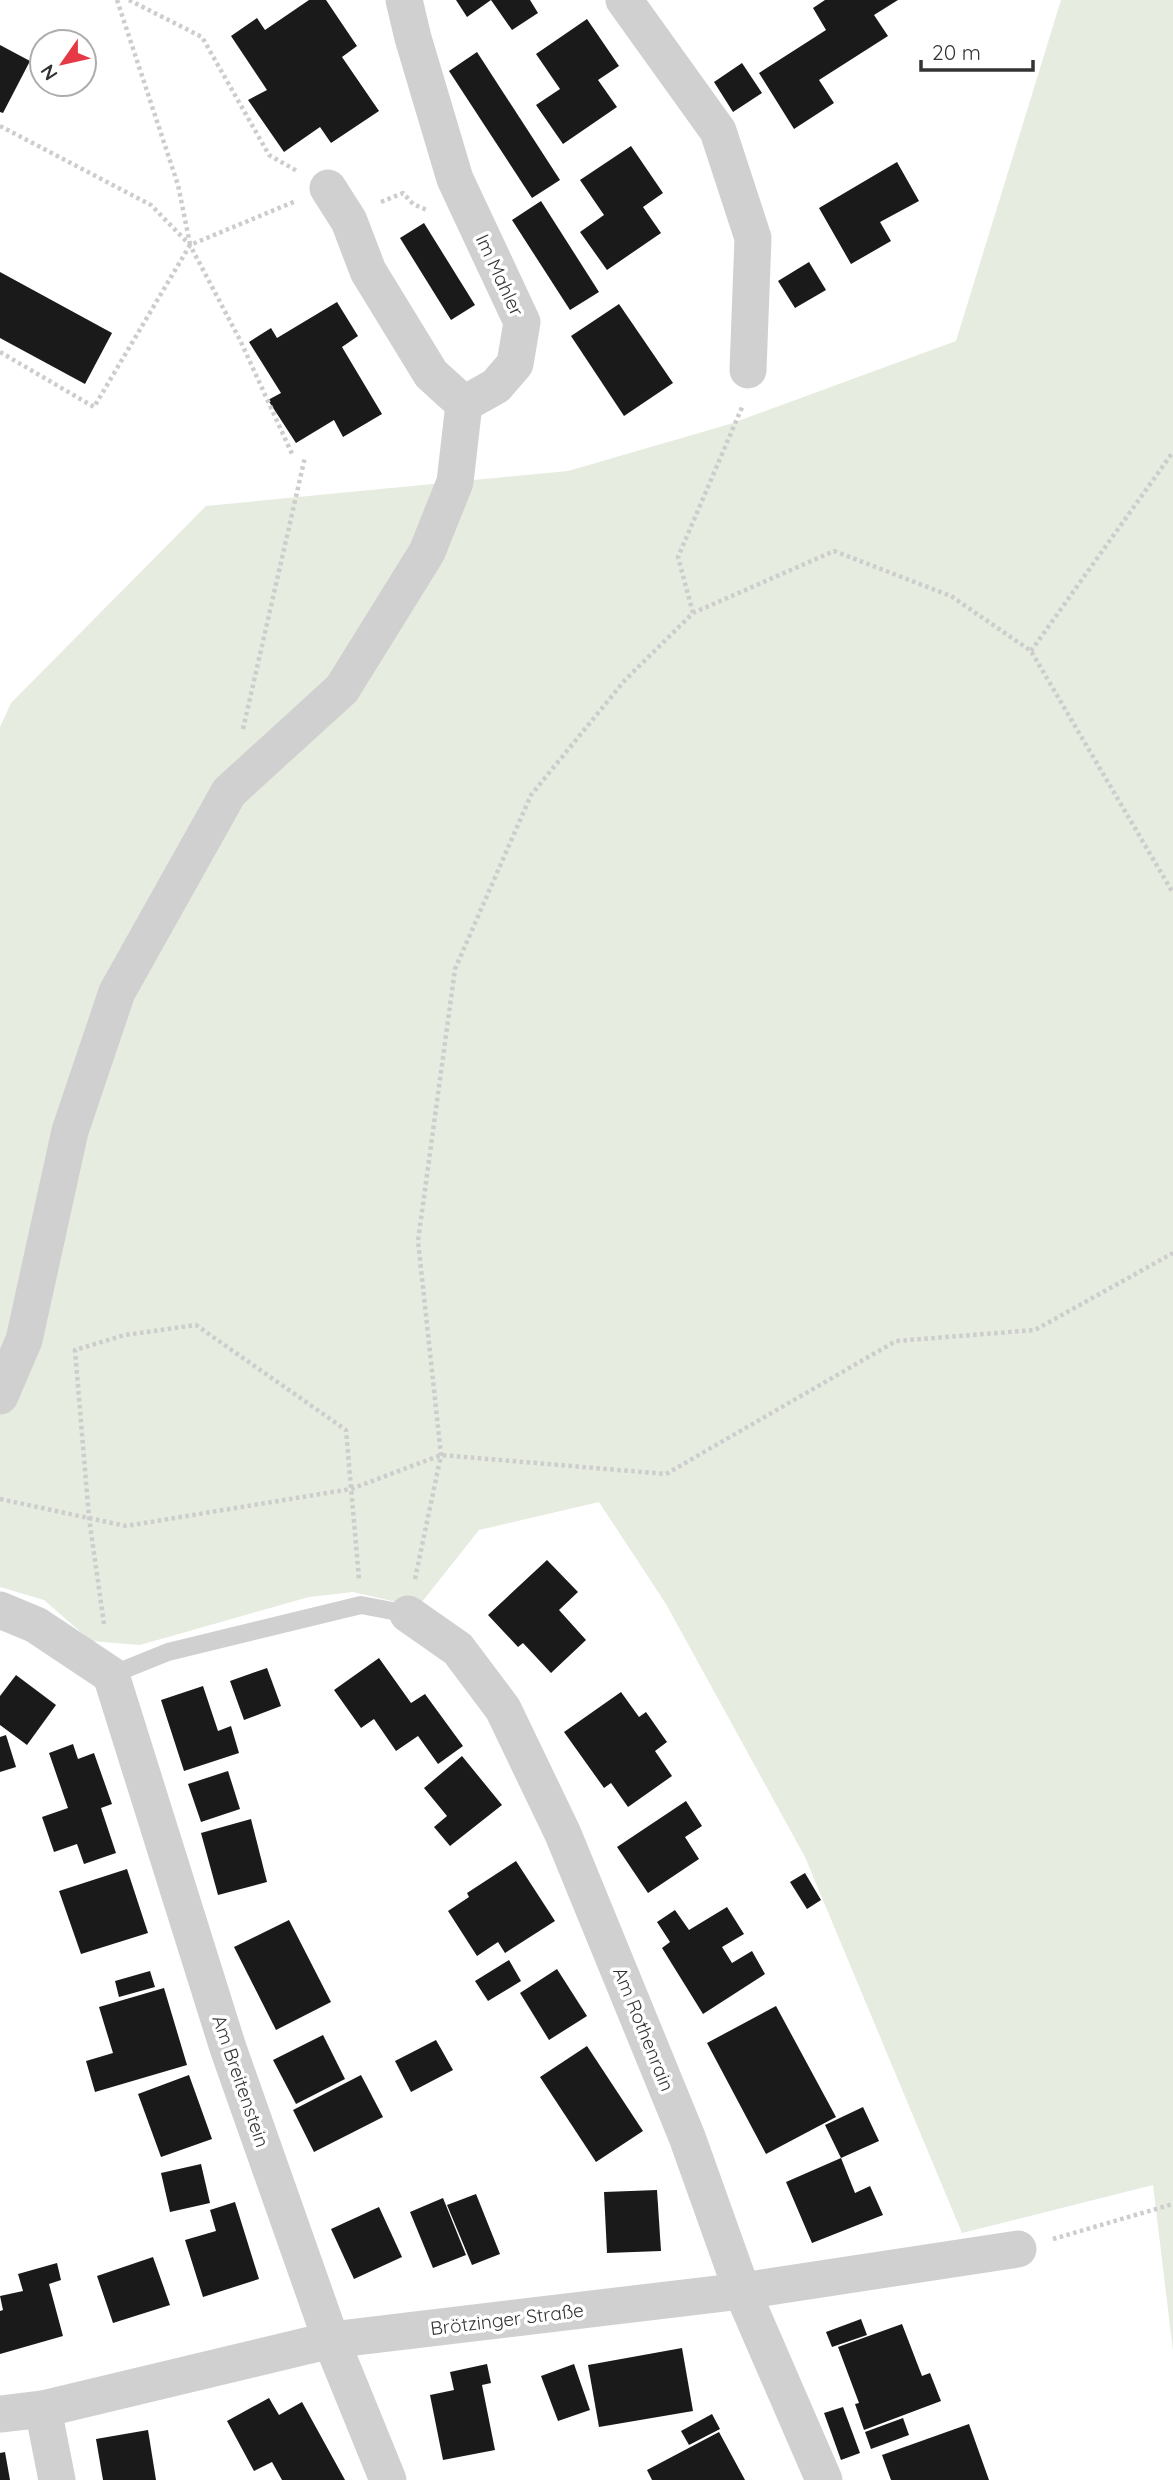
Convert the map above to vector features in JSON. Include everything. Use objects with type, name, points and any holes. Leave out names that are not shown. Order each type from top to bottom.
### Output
[{"type":"street","name":"Im Mahler","points":[[404,0],[455,179],[522,322],[515,363],[496,386],[464,404]]},
{"type":"street","points":[[624,0],[718,131],[753,238],[748,370]]},
{"type":"street","points":[[0,1396],[24,1340],[70,1131],[117,992],[229,792],[342,689],[426,552],[455,482],[464,404],[431,374],[368,271],[349,221],[328,188]]},
{"type":"street","points":[[0,1610],[37,1625],[111,1675]]},
{"type":"street","name":"Am Rothenrain","points":[[408,1614],[458,1649],[503,1709],[563,1834],[619,1968],[687,2137],[741,2291],[824,2480]]},
{"type":"street","name":"Am Breitenstein","points":[[111,1675],[228,2048],[331,2340],[388,2480]]},
{"type":"street","name":"Brötzinger Straße","points":[[0,2414],[43,2409],[331,2340],[741,2291],[1018,2249]]},
{"type":"street","points":[[43,2409],[57,2480]]},
{"type":"lane","points":[[111,1675],[168,1652],[361,1605],[408,1614]]},
{"type":"path","points":[[117,0],[178,186],[190,245],[240,340],[293,456]]},
{"type":"path","points":[[129,0],[202,37],[269,155],[328,188]]},
{"type":"path","points":[[0,126],[151,205],[190,245]]},
{"type":"path","points":[[0,352],[94,407],[190,245],[328,188]]},
{"type":"path","points":[[693,613],[678,557],[743,407]]},
{"type":"path","points":[[1031,651],[1173,452]]},
{"type":"path","points":[[229,792],[305,457]]},
{"type":"path","points":[[408,1614],[441,1455],[418,1241],[455,969],[531,796],[625,680],[693,613],[834,551],[951,596],[1031,651],[1173,893]]},
{"type":"path","points":[[0,1499],[126,1526],[351,1489],[441,1455],[666,1474],[896,1341],[1035,1330],[1173,1253]]},
{"type":"path","points":[[111,1675],[89,1518],[75,1350],[125,1335],[196,1325],[346,1430],[361,1605]]},
{"type":"path","points":[[1018,2249],[1173,2204]]},
{"type":"shaded area","points":[[1061,0],[1173,0],[1173,2351],[1153,2185],[962,2233],[805,1857],[666,1604],[599,1502],[479,1530],[418,1607],[353,1592],[309,1597],[140,1645],[91,1641],[44,1600],[0,1587],[0,727],[11,703],[206,506],[568,471],[730,424],[956,341]]},
{"type":"building","points":[[309,0],[326,0],[357,46],[342,57],[379,111],[331,143],[320,127],[284,152],[248,100],[267,90],[231,36],[257,18],[265,30]]},
{"type":"building","points":[[456,0],[491,0],[467,17]]},
{"type":"building","points":[[491,0],[530,0],[538,13],[512,30]]},
{"type":"building","points":[[825,0],[898,0],[874,15],[888,36],[819,80],[834,103],[794,129],[759,73],[826,30],[813,8]]},
{"type":"building","points":[[587,19],[619,66],[598,80],[617,107],[563,144],[536,105],[560,89],[536,54]]},
{"type":"building","points":[[0,45],[28,60],[28,65],[3,113],[0,112]]},
{"type":"building","points":[[477,52],[560,180],[532,198],[449,71]]},
{"type":"building","points":[[742,63],[762,93],[733,112],[714,82]]},
{"type":"building","points":[[631,146],[663,193],[643,207],[661,233],[607,270],[580,232],[604,215],[580,180]]},
{"type":"building","points":[[897,162],[919,201],[880,222],[891,241],[851,264],[819,208]]},
{"type":"building","points":[[541,201],[599,292],[570,310],[512,220]]},
{"type":"building","points":[[424,223],[475,305],[451,320],[400,238]]},
{"type":"building","points":[[809,262],[826,290],[795,308],[778,281]]},
{"type":"building","points":[[0,272],[112,333],[85,384],[0,338]]},
{"type":"building","points":[[337,302],[358,336],[342,347],[382,414],[343,437],[334,420],[296,443],[268,400],[281,393],[249,342],[271,328],[277,338]]},
{"type":"building","points":[[619,304],[673,383],[624,416],[571,336]]},
{"type":"building","points":[[547,1560],[578,1592],[559,1610],[586,1640],[551,1673],[523,1643],[518,1647],[488,1615]]},
{"type":"building","points":[[379,1658],[411,1703],[425,1694],[463,1746],[438,1764],[418,1736],[396,1751],[374,1719],[361,1728],[334,1690]]},
{"type":"building","points":[[267,1668],[281,1706],[244,1720],[230,1681]]},
{"type":"building","points":[[16,1675],[56,1705],[27,1745],[0,1725],[0,1696]]},
{"type":"building","points":[[203,1686],[218,1731],[231,1726],[239,1753],[184,1771],[161,1700]]},
{"type":"building","points":[[621,1692],[639,1717],[646,1712],[667,1742],[655,1751],[672,1776],[628,1807],[611,1783],[604,1788],[564,1732]]},
{"type":"building","points":[[6,1735],[16,1767],[0,1772],[0,1737]]},
{"type":"building","points":[[73,1744],[78,1759],[94,1753],[112,1804],[101,1808],[116,1853],[84,1864],[77,1844],[54,1852],[42,1817],[68,1808],[49,1753]]},
{"type":"building","points":[[462,1756],[502,1805],[450,1846],[434,1827],[447,1816],[424,1788]]},
{"type":"building","points":[[228,1771],[240,1809],[201,1822],[188,1784]]},
{"type":"building","points":[[686,1801],[702,1826],[685,1837],[699,1859],[648,1893],[617,1847]]},
{"type":"building","points":[[251,1819],[267,1882],[218,1895],[201,1833]]},
{"type":"building","points":[[516,1861],[555,1921],[505,1953],[498,1942],[477,1956],[448,1911],[469,1897],[467,1893]]},
{"type":"building","points":[[127,1869],[148,1933],[81,1954],[59,1891]]},
{"type":"building","points":[[805,1873],[821,1900],[807,1909],[790,1882]]},
{"type":"building","points":[[727,1907],[744,1934],[722,1947],[732,1963],[752,1951],[765,1974],[703,2014],[662,1948],[670,1942],[657,1922],[675,1910],[689,1930]]},
{"type":"building","points":[[289,1920],[331,2002],[276,2030],[234,1947]]},
{"type":"building","points":[[509,1960],[521,1981],[488,2001],[475,1981]]},
{"type":"building","points":[[557,1969],[587,2016],[549,2040],[520,1993]]},
{"type":"building","points":[[150,1971],[155,1987],[119,1997],[115,1981]]},
{"type":"building","points":[[164,1988],[187,2065],[95,2092],[86,2061],[113,2053],[99,2007]]},
{"type":"building","points":[[776,2006],[836,2117],[766,2154],[707,2043]]},
{"type":"building","points":[[323,2035],[345,2079],[296,2104],[273,2060]]},
{"type":"building","points":[[436,2040],[453,2070],[411,2092],[395,2061]]},
{"type":"building","points":[[587,2046],[643,2131],[596,2162],[540,2077]]},
{"type":"building","points":[[189,2075],[212,2139],[161,2157],[138,2094]]},
{"type":"building","points":[[361,2075],[383,2117],[314,2152],[293,2110]]},
{"type":"building","points":[[863,2107],[879,2141],[841,2158],[825,2125]]},
{"type":"building","points":[[841,2158],[855,2193],[870,2186],[883,2215],[812,2243],[786,2182]]},
{"type":"building","points":[[201,2164],[210,2203],[170,2212],[161,2173]]},
{"type":"building","points":[[657,2190],[661,2251],[607,2253],[604,2192]]},
{"type":"building","points":[[476,2194],[500,2254],[472,2265],[447,2205]]},
{"type":"building","points":[[443,2198],[466,2255],[433,2268],[410,2212]]},
{"type":"building","points":[[235,2202],[259,2279],[203,2297],[185,2240],[216,2231],[210,2210]]},
{"type":"building","points":[[379,2207],[402,2257],[354,2279],[331,2229]]},
{"type":"building","points":[[153,2257],[170,2305],[113,2323],[97,2276]]},
{"type":"building","points":[[57,2263],[61,2280],[49,2284],[63,2336],[0,2354],[0,2311],[3,2310],[0,2296],[23,2291],[18,2274]]},
{"type":"building","points":[[861,2319],[867,2335],[832,2347],[826,2332]]},
{"type":"building","points":[[902,2324],[922,2376],[930,2373],[941,2401],[864,2430],[855,2404],[859,2403],[838,2347]]},
{"type":"building","points":[[682,2348],[693,2411],[599,2427],[588,2365]]},
{"type":"building","points":[[487,2364],[491,2383],[482,2385],[495,2450],[443,2460],[430,2395],[454,2390],[450,2372]]},
{"type":"building","points":[[574,2364],[590,2410],[558,2421],[541,2376]]},
{"type":"building","points":[[269,2398],[279,2415],[302,2402],[345,2480],[282,2480],[272,2462],[254,2471],[227,2421]]},
{"type":"building","points":[[843,2407],[860,2453],[841,2460],[824,2413]]},
{"type":"building","points":[[712,2414],[720,2429],[689,2445],[681,2431]]},
{"type":"building","points":[[903,2418],[909,2435],[871,2449],[865,2432]]},
{"type":"building","points":[[969,2424],[989,2480],[891,2480],[882,2455]]},
{"type":"building","points":[[148,2430],[156,2480],[103,2480],[96,2439]]},
{"type":"building","points":[[719,2432],[745,2480],[652,2480],[647,2470]]},
{"type":"building","points":[[5,2452],[10,2480],[0,2480],[0,2453]]}]
